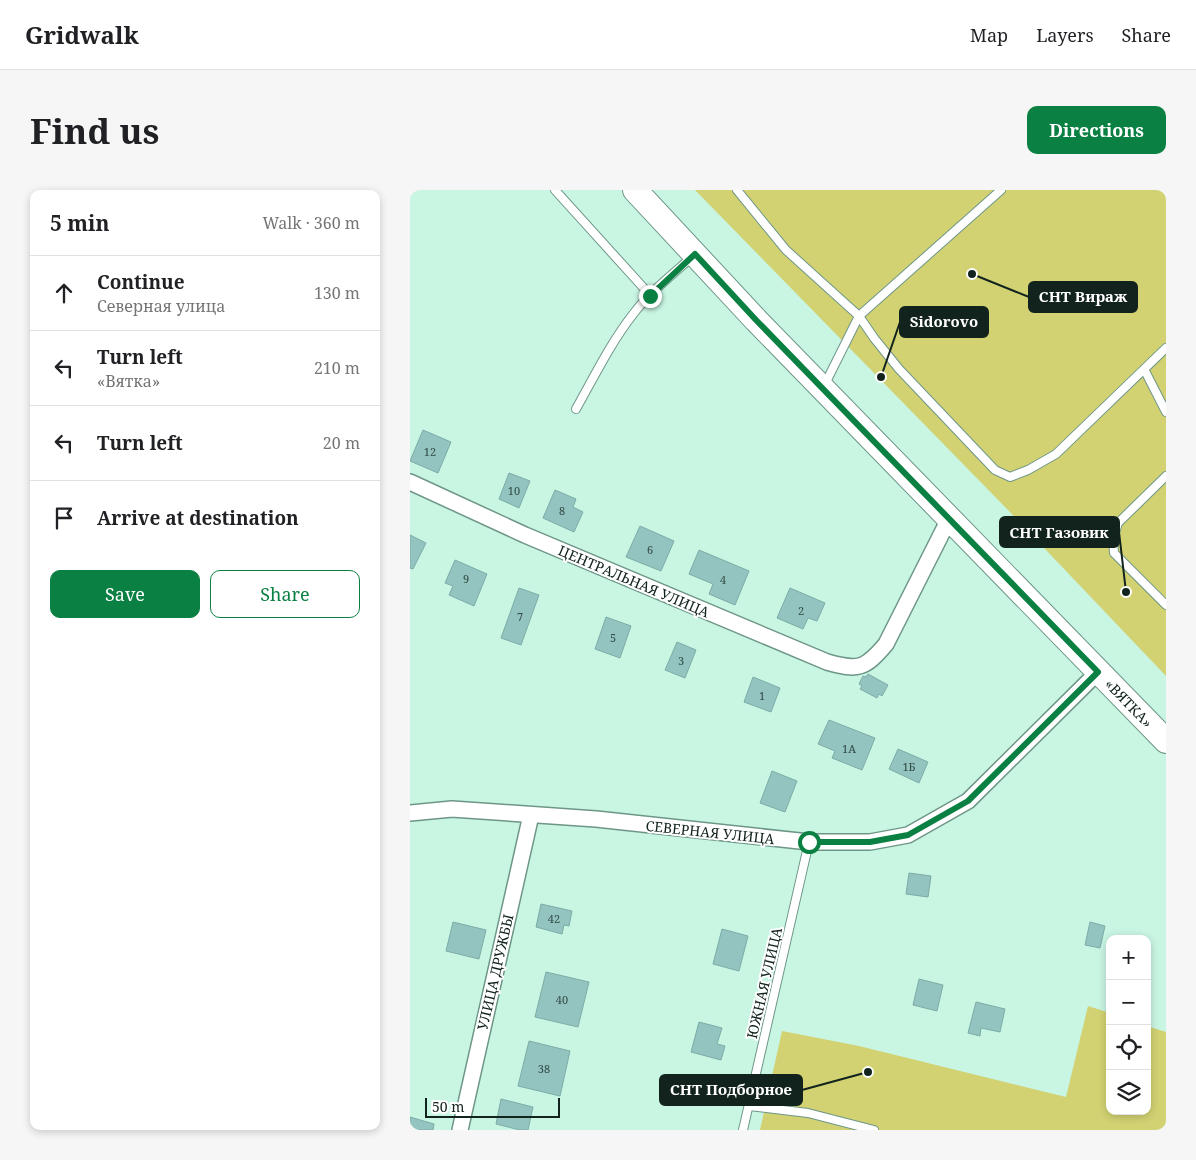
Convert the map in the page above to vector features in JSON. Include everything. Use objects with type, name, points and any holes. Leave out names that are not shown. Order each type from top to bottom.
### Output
[{"type":"main road","name":"«ВЯТКА»","points":[[635,190],[756,320],[1166,741]]},
{"type":"street","name":"ЦЕНТРАЛЬНАЯ УЛИЦА","points":[[410,482],[525,536],[817,658],[845,667],[862,666],[875,657],[886,644],[949,519]]},
{"type":"street","name":"СЕВЕРНАЯ УЛИЦА","points":[[410,813],[452,809],[596,820],[809,842],[870,842],[908,835],[968,801],[1098,672]]},
{"type":"street","name":"УЛИЦА ДРУЖБЫ","points":[[460,1130],[531,815]]},
{"type":"lane","points":[[555,190],[650,296]]},
{"type":"lane","points":[[737,190],[786,250],[859,316],[899,369],[995,470],[1010,477],[1028,470],[1056,454],[1166,348]]},
{"type":"lane","points":[[822,388],[859,316],[1001,190]]},
{"type":"lane","points":[[576,409],[618,335],[634,313],[695,254]]},
{"type":"lane","points":[[1144,369],[1166,412]]},
{"type":"lane","points":[[1166,476],[1118,524],[1113,539],[1114,553],[1166,606]]},
{"type":"lane","name":"ЮЖНАЯ УЛИЦА","points":[[743,1130],[809,842]]},
{"type":"lane","points":[[749,1106],[808,1113],[874,1130]]},
{"type":"shaded area","points":[[695,190],[1166,190],[1166,676],[1007,509]]},
{"type":"shaded area","points":[[1088,1006],[1106,1012],[1106,1115],[1151,1115],[1151,1027],[1166,1032],[1166,1130],[760,1130],[782,1031],[859,1046],[1066,1097]]},
{"type":"building","points":[[423,430],[451,442],[438,473],[410,461]]},
{"type":"building","points":[[509,473],[530,481],[519,508],[499,499]]},
{"type":"building","points":[[555,490],[576,499],[573,507],[583,512],[574,532],[543,518]]},
{"type":"building","points":[[640,526],[674,541],[661,571],[626,557]]},
{"type":"building","points":[[410,535],[426,543],[413,569],[410,568]]},
{"type":"building","points":[[699,550],[749,571],[735,605],[709,594],[713,584],[689,574]]},
{"type":"building","points":[[455,560],[487,574],[474,606],[449,595],[453,586],[445,583]]},
{"type":"building","points":[[519,588],[539,595],[521,645],[501,638]]},
{"type":"building","points":[[790,588],[825,603],[817,621],[808,618],[803,629],[777,618]]},
{"type":"building","points":[[606,617],[631,626],[620,658],[595,649]]},
{"type":"building","points":[[677,642],[696,650],[685,678],[665,670]]},
{"type":"building","points":[[868,674],[888,685],[882,696],[879,694],[877,698],[860,689],[862,686],[859,684],[863,676],[866,677]]},
{"type":"building","points":[[753,677],[780,688],[771,712],[744,702]]},
{"type":"building","points":[[829,720],[875,738],[862,770],[832,758],[835,751],[818,744]]},
{"type":"building","points":[[898,749],[928,762],[919,783],[889,769]]},
{"type":"building","points":[[772,771],[797,781],[785,812],[760,803]]},
{"type":"building","points":[[909,873],[931,876],[928,897],[906,894]]},
{"type":"building","points":[[541,904],[572,911],[569,926],[564,925],[562,934],[536,927]]},
{"type":"building","points":[[453,922],[486,930],[479,959],[446,951]]},
{"type":"building","points":[[1090,922],[1105,926],[1100,948],[1085,945]]},
{"type":"building","points":[[722,929],[748,936],[739,971],[713,964]]},
{"type":"building","points":[[546,972],[589,982],[578,1027],[535,1017]]},
{"type":"building","points":[[919,979],[943,985],[937,1011],[913,1005]]},
{"type":"building","points":[[976,1002],[1005,1009],[1000,1032],[981,1028],[980,1036],[968,1033]]},
{"type":"building","points":[[699,1022],[722,1028],[717,1044],[725,1046],[721,1060],[691,1052]]},
{"type":"building","points":[[529,1041],[570,1051],[560,1096],[518,1086]]},
{"type":"building","points":[[501,1099],[533,1107],[528,1130],[496,1124]]},
{"type":"building","points":[[410,1117],[434,1124],[433,1130],[410,1130]]},
{"type":"place","name":"СНТ Вираж","points":[[972,274]]},
{"type":"place","name":"Sidorovo","points":[[881,377]]},
{"type":"place","name":"СНТ Газовик","points":[[1126,592]]},
{"type":"place","name":"СНТ Подборное","points":[[868,1072]]},
{"type":"route","points":[[650,296],[695,254],[756,320],[1098,672],[968,801],[908,835],[870,842],[809,842]]}]
